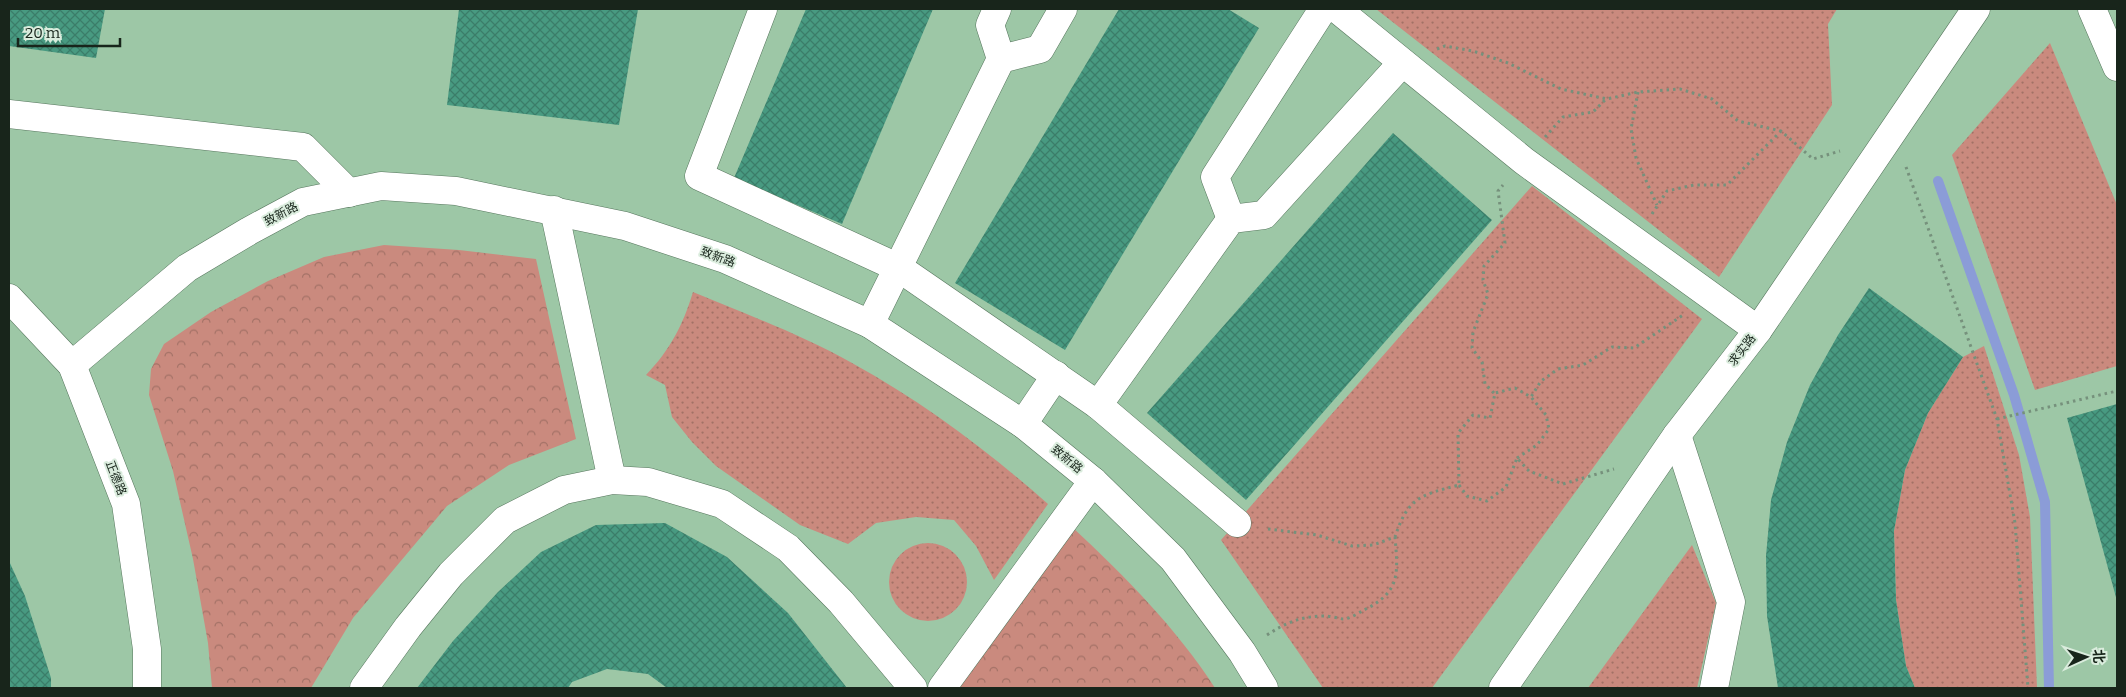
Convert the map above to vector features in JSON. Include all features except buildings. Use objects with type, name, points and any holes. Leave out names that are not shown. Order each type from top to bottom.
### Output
[{"type":"street","points":[[763,9],[699,176],[899,268],[1098,405],[1237,523]]},
{"type":"street","points":[[870,324],[1001,59],[990,25],[997,9]]},
{"type":"street","points":[[1001,59],[1040,49],[1063,9]]},
{"type":"street","points":[[1231,219],[1215,177],[1324,9]]},
{"type":"street","points":[[1337,9],[1524,161],[1758,330]]},
{"type":"street","name":"求实路","points":[[1503,688],[1677,434],[1758,330],[1976,9]]},
{"type":"street","points":[[2092,9],[2117,67]]},
{"type":"street","points":[[1098,405],[1231,219],[1264,215],[1402,62]]},
{"type":"street","points":[[9,114],[303,146],[349,193]]},
{"type":"street","name":"致新路","points":[[72,365],[187,268],[303,202],[381,186],[456,191],[624,226],[725,259],[870,324],[1023,424],[1093,481],[1173,559],[1242,652],[1264,688]]},
{"type":"street","points":[[554,210],[612,480]]},
{"type":"street","name":"正德路","points":[[9,298],[72,365],[126,504],[147,649],[147,688]]},
{"type":"street","points":[[1023,424],[1056,375]]},
{"type":"street","points":[[1677,434],[1731,602],[1714,688]]},
{"type":"street","points":[[364,688],[408,627],[451,574],[505,520],[564,490],[612,480],[648,482],[722,504],[788,548],[841,602],[913,688]]},
{"type":"street","points":[[942,688],[1093,481]]},
{"type":"path","points":[[1402,62],[1445,46],[1473,51],[1508,63],[1561,89],[1607,99],[1638,92],[1680,89],[1712,99],[1738,120],[1781,131],[1813,159],[1842,151]]},
{"type":"path","points":[[1638,92],[1631,129],[1636,158],[1657,206]]},
{"type":"path","points":[[1494,393],[1485,384],[1482,362],[1472,348],[1473,332],[1488,294],[1483,280],[1484,266],[1505,243],[1498,191],[1563,117],[1593,112],[1607,99]]},
{"type":"path","points":[[1636,241],[1667,191],[1694,185],[1727,185],[1781,131]]},
{"type":"path","points":[[1893,132],[1997,419],[2015,522],[2028,688]]},
{"type":"path","points":[[1531,397],[1541,381],[1558,369],[1583,365],[1612,347],[1634,348],[1713,296]]},
{"type":"path","points":[[1515,388],[1531,397],[1546,415],[1549,429],[1537,445],[1517,458],[1506,487],[1487,501],[1467,496],[1459,485],[1458,432],[1473,415],[1490,418],[1494,393],[1515,388]]},
{"type":"path","points":[[1997,419],[2117,391]]},
{"type":"path","points":[[1517,458],[1529,471],[1563,484],[1621,468],[1648,478]]},
{"type":"path","points":[[1242,652],[1279,627],[1303,617],[1326,616],[1345,619],[1367,609],[1390,593],[1398,570],[1395,537],[1402,515],[1412,503],[1429,493],[1459,485]]},
{"type":"path","points":[[1237,523],[1253,529],[1272,528],[1317,535],[1352,546],[1373,545],[1395,537]]},
{"type":"shaded area","points":[[9,9],[2117,9],[2117,688],[9,688]]},
{"type":"green space","points":[[1376,9],[1837,9],[1828,24],[1832,105],[1719,277]]},
{"type":"green space","points":[[2050,43],[2117,205],[2117,366],[2035,390],[1952,155]]},
{"type":"green space","points":[[1532,186],[1702,319],[1432,688],[1323,688],[1221,540]]},
{"type":"green space","points":[[384,245],[459,250],[536,259],[576,439],[509,465],[447,506],[353,618],[311,688],[212,688],[208,643],[193,559],[173,471],[149,395],[151,369],[164,344],[211,312],[268,281],[324,257]]},
{"type":"green space","points":[[693,292],[814,343],[878,378],[954,428],[1048,504],[994,580],[976,546],[954,520],[916,517],[876,523],[848,544],[800,525],[716,466],[692,442],[672,417],[665,385],[646,375],[662,356],[675,336]]},
{"type":"green space","points":[[1984,346],[2019,455],[2030,517],[2037,688],[1915,688],[1906,666],[1896,600],[1894,531],[1905,470],[1928,413],[1963,357]]},
{"type":"green space","points":[[1072,527],[1149,603],[1184,644],[1215,688],[959,688]]},
{"type":"green space","points":[[928,543],[943,546],[955,555],[964,567],[967,582],[964,597],[955,609],[943,618],[928,621],[913,618],[901,609],[892,597],[889,582],[892,567],[901,555],[913,546]]},
{"type":"green space","points":[[1692,545],[1716,603],[1697,688],[1588,688]]},
{"type":"waterway","points":[[1938,181],[2014,395],[2045,502],[2049,688]]}]
